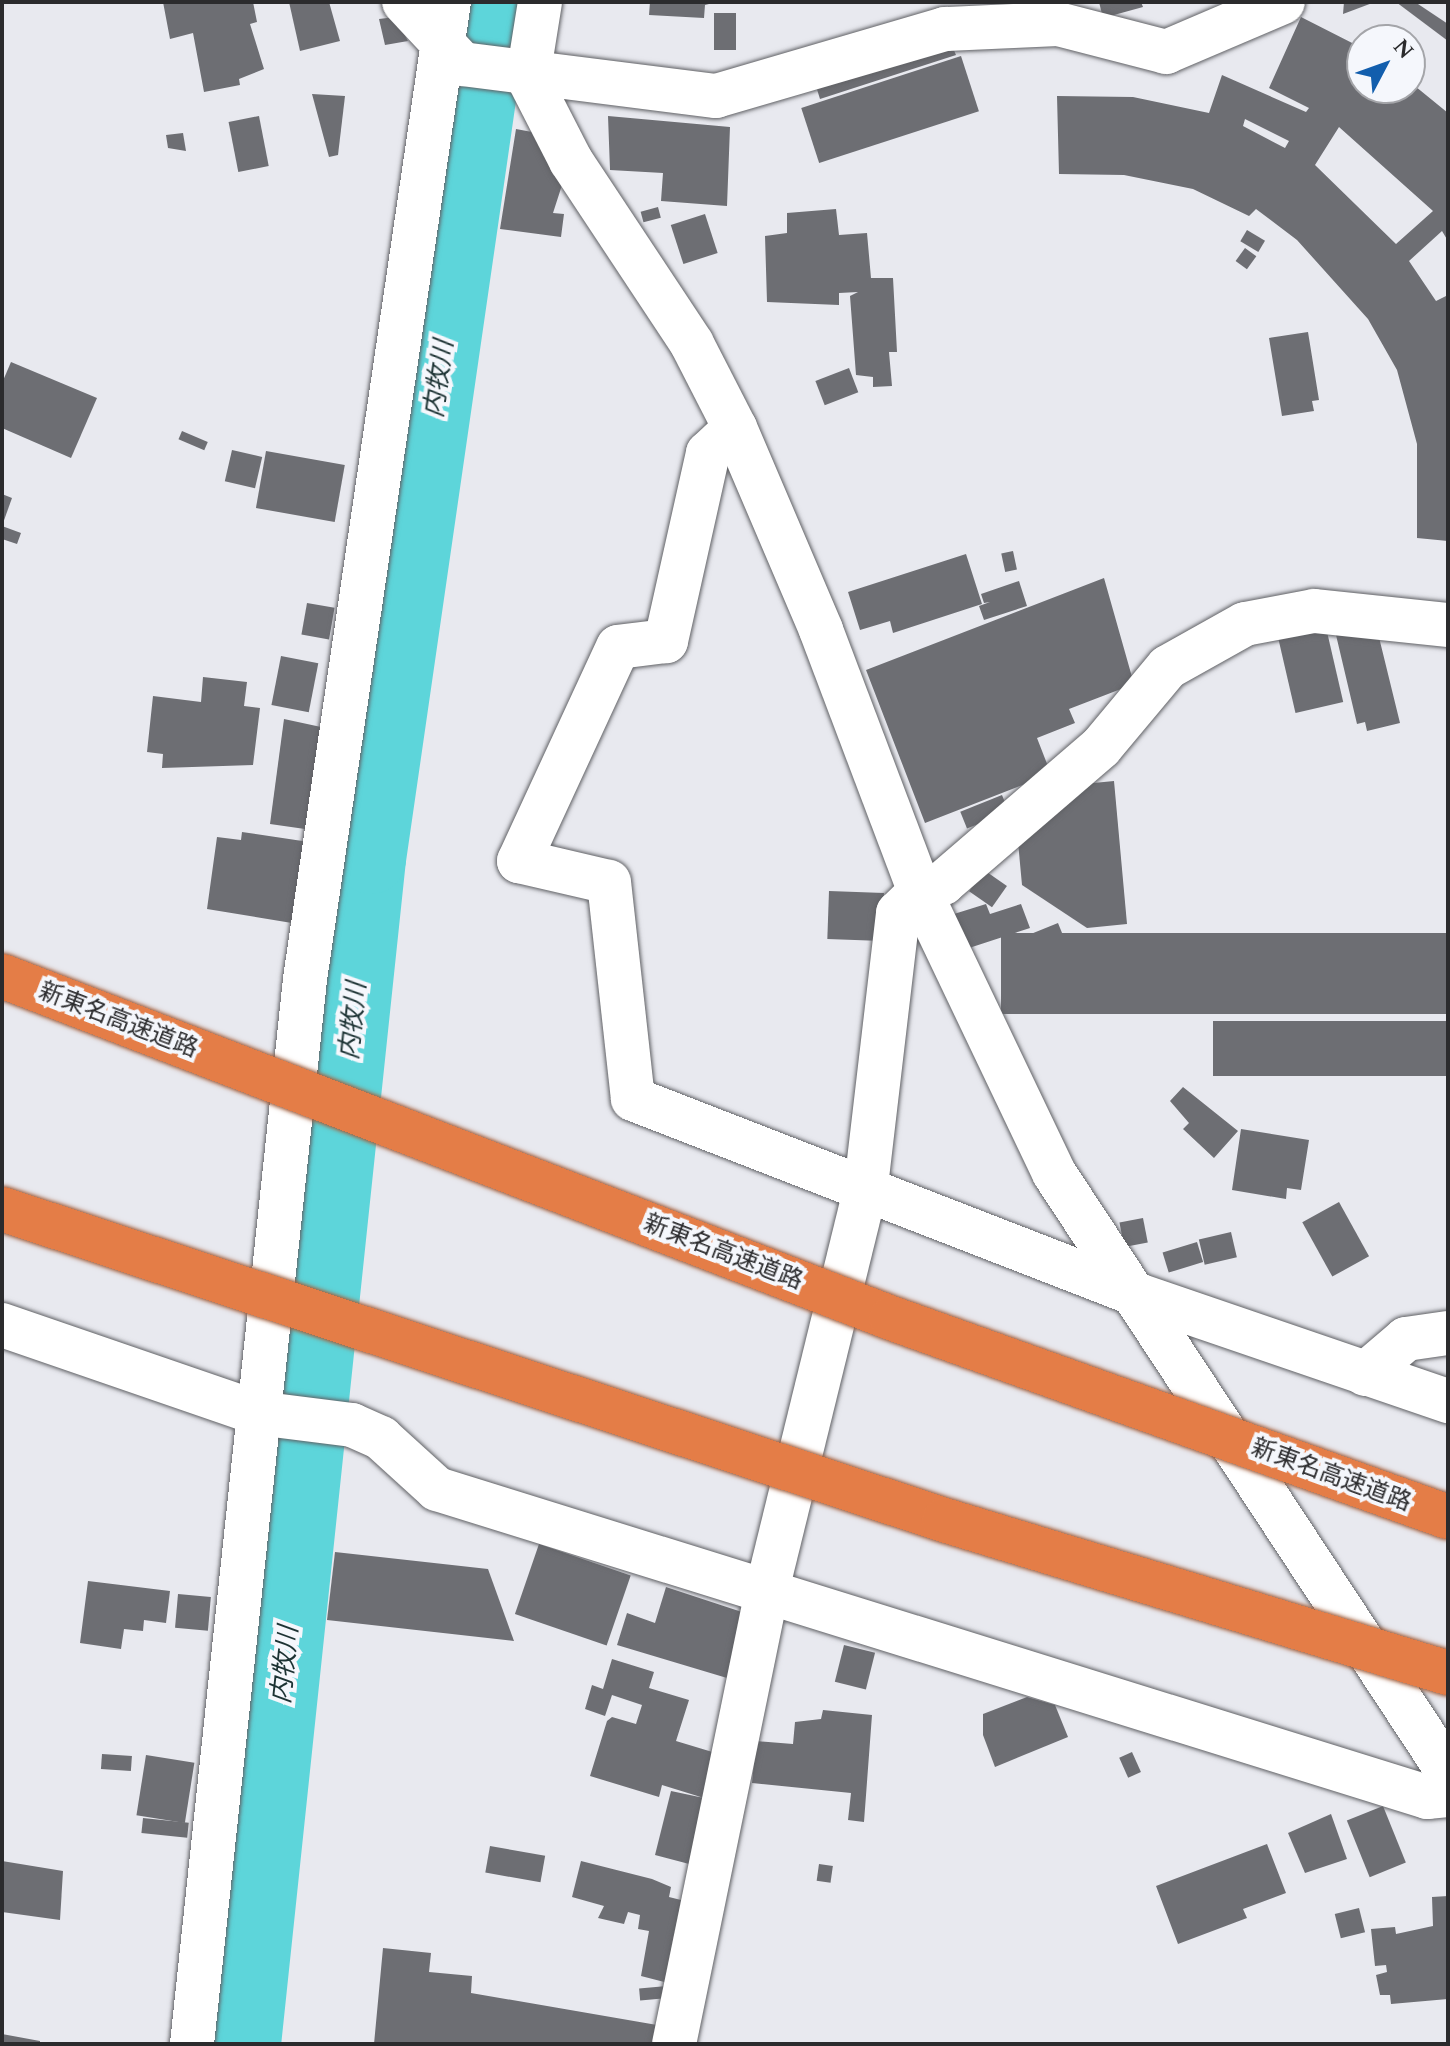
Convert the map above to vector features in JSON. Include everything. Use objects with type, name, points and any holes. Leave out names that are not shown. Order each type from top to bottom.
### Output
[{"type":"highway","name":"新東名高速道路","points":[[2,976],[891,1318],[1448,1517]]},
{"type":"highway","points":[[2,1209],[944,1520],[1448,1673]]},
{"type":"street","points":[[404,2],[451,36],[521,74],[716,96],[945,29],[1058,24],[1166,52],[1283,2]]},
{"type":"street","points":[[540,2],[521,74],[571,161],[692,344],[735,428],[821,630],[920,892],[1054,1173],[1138,1295],[1448,1772]]},
{"type":"street","points":[[192,2044],[266,1415],[305,979],[451,36]]},
{"type":"street","points":[[735,428],[708,453],[666,641],[618,647],[519,861],[609,882],[633,1099],[866,1186],[1138,1295],[1448,1401]]},
{"type":"street","points":[[674,2044],[766,1594],[866,1186],[898,913],[920,892],[943,883],[1101,747],[1168,667],[1245,624],[1314,611],[1448,625]]},
{"type":"street","points":[[2,1325],[266,1415],[352,1425],[381,1438],[437,1489],[766,1594],[1427,1797],[1448,1795]]},
{"type":"street","points":[[1365,1374],[1406,1339],[1448,1333]]},
{"type":"building","points":[[163,2],[253,2],[257,22],[250,24],[264,69],[239,79],[240,85],[204,92],[193,33],[170,39]]},
{"type":"building","points":[[289,2],[329,2],[340,41],[300,51]]},
{"type":"building","points":[[650,2],[717,2],[705,5],[704,18],[649,15]]},
{"type":"building","points":[[1099,2],[1141,2],[1143,7],[1103,18]]},
{"type":"building","points":[[1344,2],[1375,2],[1343,14]]},
{"type":"building","points":[[1396,2],[1415,2],[1448,24],[1448,41]]},
{"type":"building","points":[[714,13],[736,13],[736,50],[714,50]]},
{"type":"building","points":[[395,17],[408,41],[385,45],[379,19]]},
{"type":"building","points":[[1301,17],[1346,40],[1346,104],[1426,104],[1426,95],[1448,113],[1448,241],[1442,231],[1409,261],[1436,301],[1448,295],[1448,541],[1417,538],[1417,444],[1397,370],[1368,319],[1297,240],[1256,209],[1249,216],[1193,189],[1124,175],[1059,174],[1057,96],[1133,97],[1209,113],[1222,75],[1306,112],[1309,108],[1269,88]],"holes":[[[1245,119],[1289,141],[1285,148],[1243,126]],[[1339,127],[1433,211],[1396,244],[1315,165]]]},
{"type":"building","points":[[953,48],[956,55],[820,99],[815,83]]},
{"type":"building","points":[[961,56],[979,111],[819,163],[801,108]]},
{"type":"building","points":[[312,94],[345,96],[338,155],[329,157]]},
{"type":"building","points":[[259,116],[269,166],[238,172],[229,122]]},
{"type":"building","points":[[608,116],[730,127],[727,206],[661,201],[663,173],[610,170]]},
{"type":"building","points":[[516,129],[532,132],[563,182],[553,213],[564,214],[561,237],[500,229]]},
{"type":"building","points":[[183,133],[186,151],[168,148],[166,135]]},
{"type":"building","points":[[658,207],[661,218],[643,222],[641,212]]},
{"type":"building","points":[[836,209],[839,235],[867,233],[871,278],[893,278],[897,352],[889,352],[892,386],[873,387],[873,377],[856,375],[850,296],[858,292],[839,293],[839,305],[767,302],[765,236],[787,233],[787,213]]},
{"type":"building","points":[[705,214],[718,253],[683,264],[671,225]]},
{"type":"building","points":[[1247,230],[1265,241],[1258,252],[1240,241]]},
{"type":"building","points":[[1245,248],[1256,256],[1247,269],[1236,261]]},
{"type":"building","points":[[1308,332],[1319,400],[1312,401],[1314,411],[1282,416],[1269,338]]},
{"type":"building","points":[[11,362],[97,398],[71,458],[2,428],[2,383]]},
{"type":"building","points":[[849,368],[858,392],[825,405],[815,381]]},
{"type":"building","points":[[182,431],[208,442],[204,450],[178,439]]},
{"type":"building","points":[[232,450],[262,457],[255,488],[225,481]]},
{"type":"building","points":[[266,451],[345,465],[335,522],[256,508]]},
{"type":"building","points":[[2,494],[12,498],[2,526]]},
{"type":"building","points":[[2,526],[21,533],[17,544],[2,539]]},
{"type":"building","points":[[1013,551],[1017,570],[1005,572],[1001,553]]},
{"type":"building","points":[[966,554],[982,604],[893,633],[890,621],[860,630],[848,592]]},
{"type":"building","points":[[1104,578],[1134,684],[1069,709],[1075,723],[1037,738],[1051,774],[925,823],[866,670]]},
{"type":"building","points":[[1019,581],[1027,606],[984,620],[979,606],[990,602],[984,603],[981,594]]},
{"type":"building","points":[[307,603],[335,608],[329,639],[301,635]]},
{"type":"building","points":[[1325,623],[1343,702],[1295,713],[1277,634]]},
{"type":"building","points":[[1376,625],[1400,723],[1367,731],[1365,722],[1357,724],[1336,635]]},
{"type":"building","points":[[281,656],[318,663],[309,712],[271,705]]},
{"type":"building","points":[[203,677],[247,682],[244,706],[260,708],[253,765],[162,768],[163,754],[147,752],[153,696],[201,702]]},
{"type":"building","points":[[284,719],[321,727],[312,830],[270,824]]},
{"type":"building","points":[[1114,781],[1127,924],[1087,928],[1022,885],[1017,831],[1073,785]]},
{"type":"building","points":[[1002,795],[1009,812],[967,829],[960,812]]},
{"type":"building","points":[[242,832],[309,842],[298,924],[207,909],[217,837],[241,840]]},
{"type":"building","points":[[984,870],[1007,886],[992,907],[969,891]]},
{"type":"building","points":[[829,891],[884,893],[882,941],[827,939]]},
{"type":"building","points":[[986,904],[990,914],[1021,904],[1030,928],[966,949],[954,914]]},
{"type":"building","points":[[1058,923],[1070,952],[1019,972],[1007,944]]},
{"type":"building","points":[[1001,933],[1448,933],[1448,1014],[1001,1014]]},
{"type":"building","points":[[1213,1021],[1448,1021],[1448,1076],[1213,1076]]},
{"type":"building","points":[[1183,1087],[1238,1131],[1214,1158],[1183,1129],[1189,1123],[1170,1101]]},
{"type":"building","points":[[1241,1129],[1309,1140],[1301,1190],[1287,1188],[1286,1199],[1232,1190]]},
{"type":"building","points":[[1339,1202],[1369,1256],[1332,1277],[1302,1222]]},
{"type":"building","points":[[1143,1218],[1148,1243],[1124,1247],[1119,1223]]},
{"type":"building","points":[[1231,1232],[1237,1257],[1205,1265],[1199,1239]]},
{"type":"building","points":[[1197,1242],[1203,1262],[1169,1273],[1163,1253]]},
{"type":"building","points":[[539,1544],[631,1576],[607,1646],[515,1614]]},
{"type":"building","points":[[335,1552],[488,1569],[514,1641],[327,1620]]},
{"type":"building","points":[[88,1581],[170,1591],[166,1623],[144,1620],[143,1631],[124,1629],[121,1649],[80,1643]]},
{"type":"building","points":[[666,1587],[748,1614],[727,1678],[617,1645],[627,1613],[655,1623]]},
{"type":"building","points":[[178,1594],[211,1597],[208,1631],[175,1628]]},
{"type":"building","points":[[844,1645],[875,1653],[866,1690],[835,1682]]},
{"type":"building","points":[[612,1659],[654,1672],[649,1688],[689,1700],[676,1741],[719,1754],[693,1865],[655,1855],[671,1791],[704,1798],[662,1785],[659,1797],[590,1776],[607,1721],[612,1717],[636,1724],[642,1705],[612,1695],[605,1716],[585,1709],[592,1685],[603,1689]]},
{"type":"building","points":[[1027,1697],[1055,1705],[1068,1737],[995,1767],[983,1735],[983,1714]]},
{"type":"building","points":[[823,1710],[872,1715],[864,1822],[848,1820],[851,1793],[752,1783],[756,1741],[793,1744],[795,1722],[821,1719]]},
{"type":"building","points":[[1132,1752],[1141,1772],[1128,1778],[1119,1758]]},
{"type":"building","points":[[102,1754],[132,1756],[131,1771],[101,1769]]},
{"type":"building","points":[[146,1755],[194,1763],[185,1823],[136,1815]]},
{"type":"building","points":[[1383,1806],[1406,1863],[1370,1877],[1347,1821]]},
{"type":"building","points":[[1331,1814],[1347,1859],[1305,1873],[1288,1833]]},
{"type":"building","points":[[143,1818],[189,1823],[187,1838],[141,1833]]},
{"type":"building","points":[[1267,1844],[1286,1893],[1243,1909],[1247,1918],[1178,1944],[1156,1886]]},
{"type":"building","points":[[490,1846],[545,1856],[540,1882],[485,1873]]},
{"type":"building","points":[[2,1861],[63,1871],[60,1920],[2,1912]]},
{"type":"building","points":[[581,1861],[652,1879],[671,1887],[669,1897],[689,1902],[672,1984],[641,1976],[649,1931],[638,1929],[640,1915],[628,1912],[624,1924],[598,1918],[604,1906],[572,1897]]},
{"type":"building","points":[[819,1864],[833,1866],[830,1883],[817,1881]]},
{"type":"building","points":[[1448,1896],[1448,1999],[1391,2004],[1390,1995],[1380,1995],[1376,1975],[1387,1972],[1386,1965],[1375,1966],[1371,1929],[1395,1927],[1396,1934],[1433,1926],[1432,1897]]},
{"type":"building","points":[[1359,1908],[1365,1932],[1341,1938],[1335,1914]]},
{"type":"building","points":[[383,1948],[431,1953],[429,1972],[472,1976],[471,1993],[657,2025],[654,2044],[374,2044]]},
{"type":"building","points":[[667,1986],[668,1998],[640,2000],[639,1988]]},
{"type":"building","points":[[2,2034],[40,2041],[40,2044],[2,2044]]},
{"type":"waterway","name":"内牧川","points":[[246,2044],[371,859],[495,2]]}]
